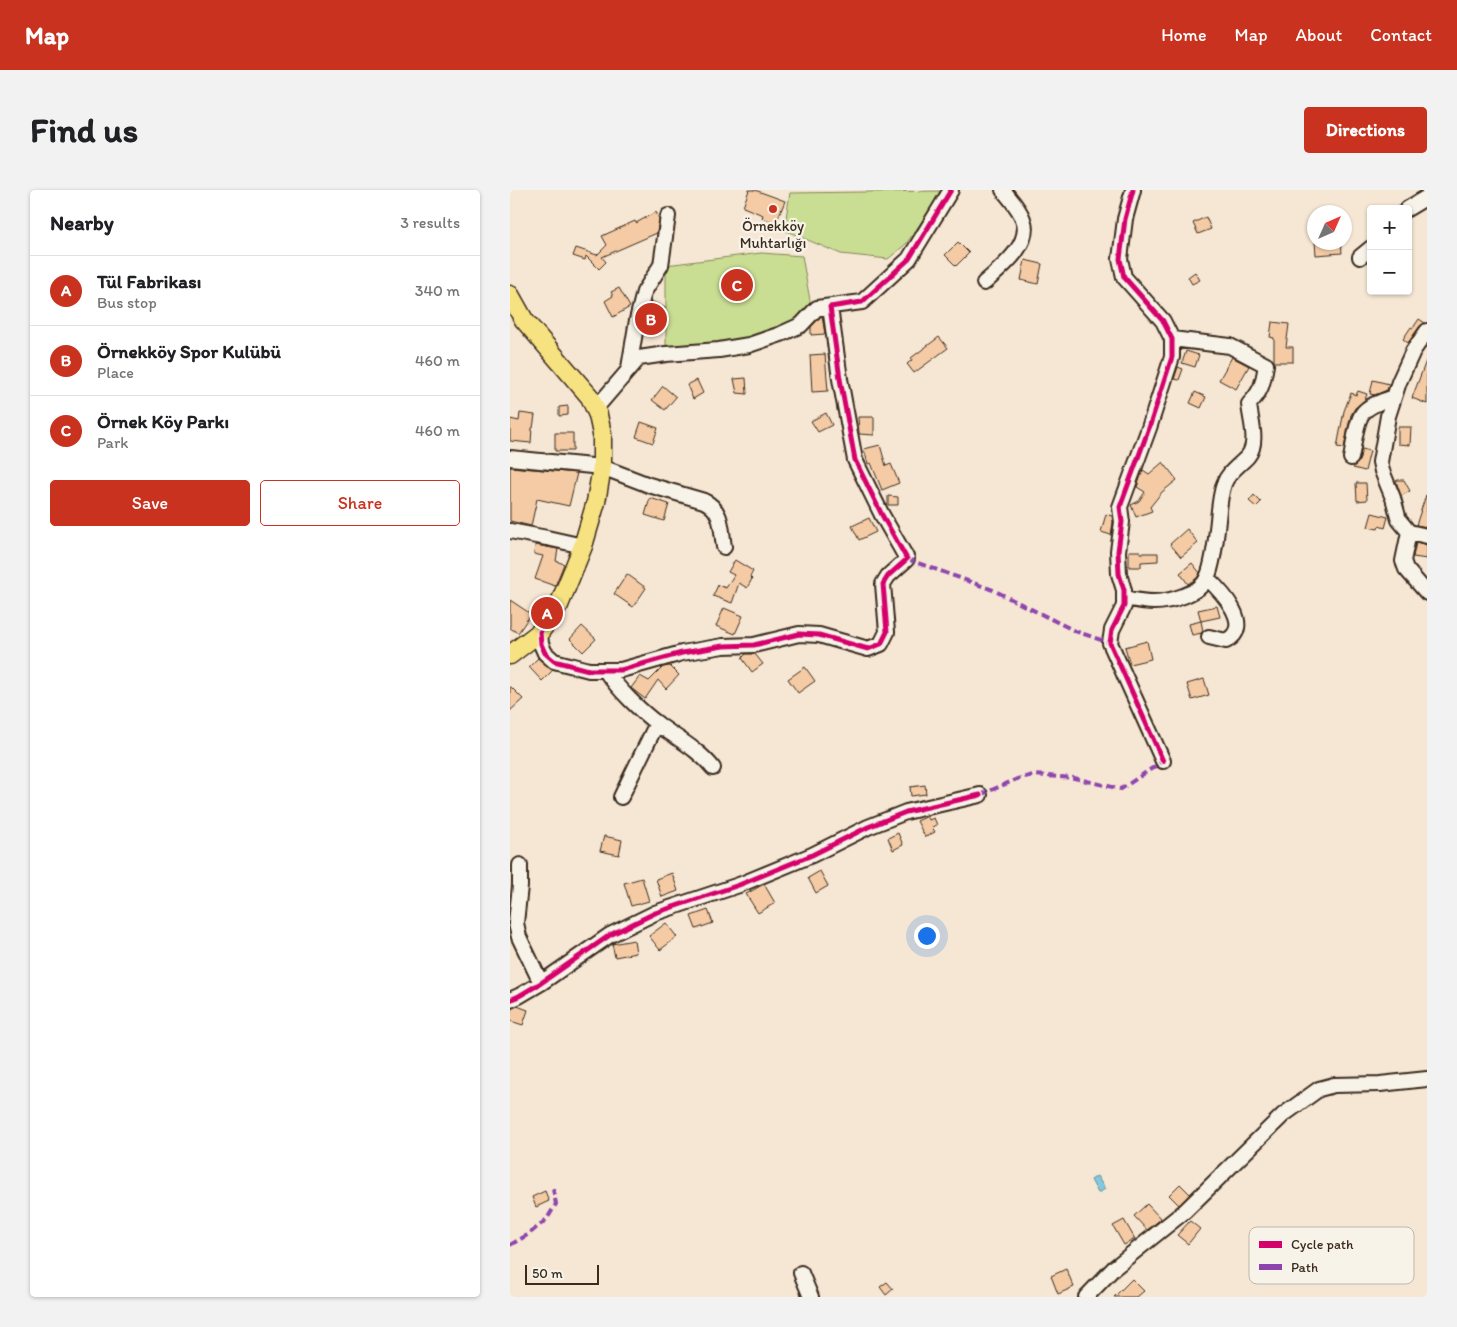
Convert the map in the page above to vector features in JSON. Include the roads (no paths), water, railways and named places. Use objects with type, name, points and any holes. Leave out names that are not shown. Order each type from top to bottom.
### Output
[{"type":"main road","points":[[510,655],[540,632],[559,605],[583,546],[596,502],[602,467],[602,434],[596,408],[590,397],[524,320],[511,302]]},
{"type":"street","points":[[596,408],[639,358],[749,345],[782,334],[801,325],[818,308],[862,302],[909,259],[950,190]]},
{"type":"street","points":[[984,283],[1006,264],[1016,252],[1022,240],[1024,221],[1016,206],[1003,190]]},
{"type":"street","points":[[1133,190],[1125,219],[1120,259],[1124,277],[1163,321],[1172,340],[1172,357],[1149,428],[1120,507],[1122,522],[1118,551],[1119,574],[1124,606],[1112,630],[1110,643],[1163,761]]},
{"type":"street","points":[[1412,206],[1427,197]]},
{"type":"street","points":[[629,369],[637,320],[644,292],[661,266],[668,216]]},
{"type":"street","points":[[1360,258],[1369,250]]},
{"type":"street","points":[[540,632],[541,644],[545,654],[554,661],[589,670],[621,670],[682,653],[723,646],[754,645],[799,634],[819,635],[868,649],[881,644],[887,632],[883,584],[888,576],[907,559],[882,515],[855,460],[840,379],[830,307]]},
{"type":"street","points":[[1427,331],[1410,358],[1394,397],[1388,416],[1380,462],[1399,520],[1409,532],[1427,536]]},
{"type":"street","points":[[1124,598],[1155,602],[1177,598],[1199,588],[1207,578],[1216,539],[1220,498],[1224,482],[1237,465],[1249,455],[1253,444],[1249,404],[1258,395],[1264,381],[1266,365],[1230,346],[1172,340]]},
{"type":"street","points":[[1351,458],[1362,414],[1378,402],[1394,397]]},
{"type":"street","points":[[510,458],[602,467],[649,485],[704,501],[711,505],[720,517],[724,547]]},
{"type":"street","points":[[510,532],[583,546]]},
{"type":"street","points":[[1409,532],[1403,561],[1406,569],[1427,593]]},
{"type":"street","points":[[1207,578],[1222,592],[1232,606],[1236,615],[1237,625],[1234,634],[1226,641],[1209,637]]},
{"type":"street","points":[[605,670],[612,680],[657,723],[704,757],[714,768]]},
{"type":"street","points":[[621,797],[657,723]]},
{"type":"street","points":[[510,1000],[541,983],[610,935],[655,913],[739,885],[812,855],[906,812],[980,795]]},
{"type":"street","points":[[520,865],[516,923],[519,937],[541,983]]},
{"type":"street","points":[[1086,1297],[1114,1268],[1185,1211],[1283,1115],[1319,1089],[1334,1085],[1380,1084],[1427,1079]]},
{"type":"street","points":[[801,1273],[812,1297]]},
{"type":"water","points":[[1097,1176],[1105,1189],[1098,1193],[1091,1180]]},
{"type":"place","name":"Örnekköy Muhtarlığı","points":[[773,209]]},
{"type":"place","name":"Örnek Köy Parkı","points":[[737,285]]},
{"type":"place","name":"Örnekköy Spor Kulübü","points":[[651,319]]},
{"type":"place","name":"Tül Fabrikası","points":[[547,613]]}]
